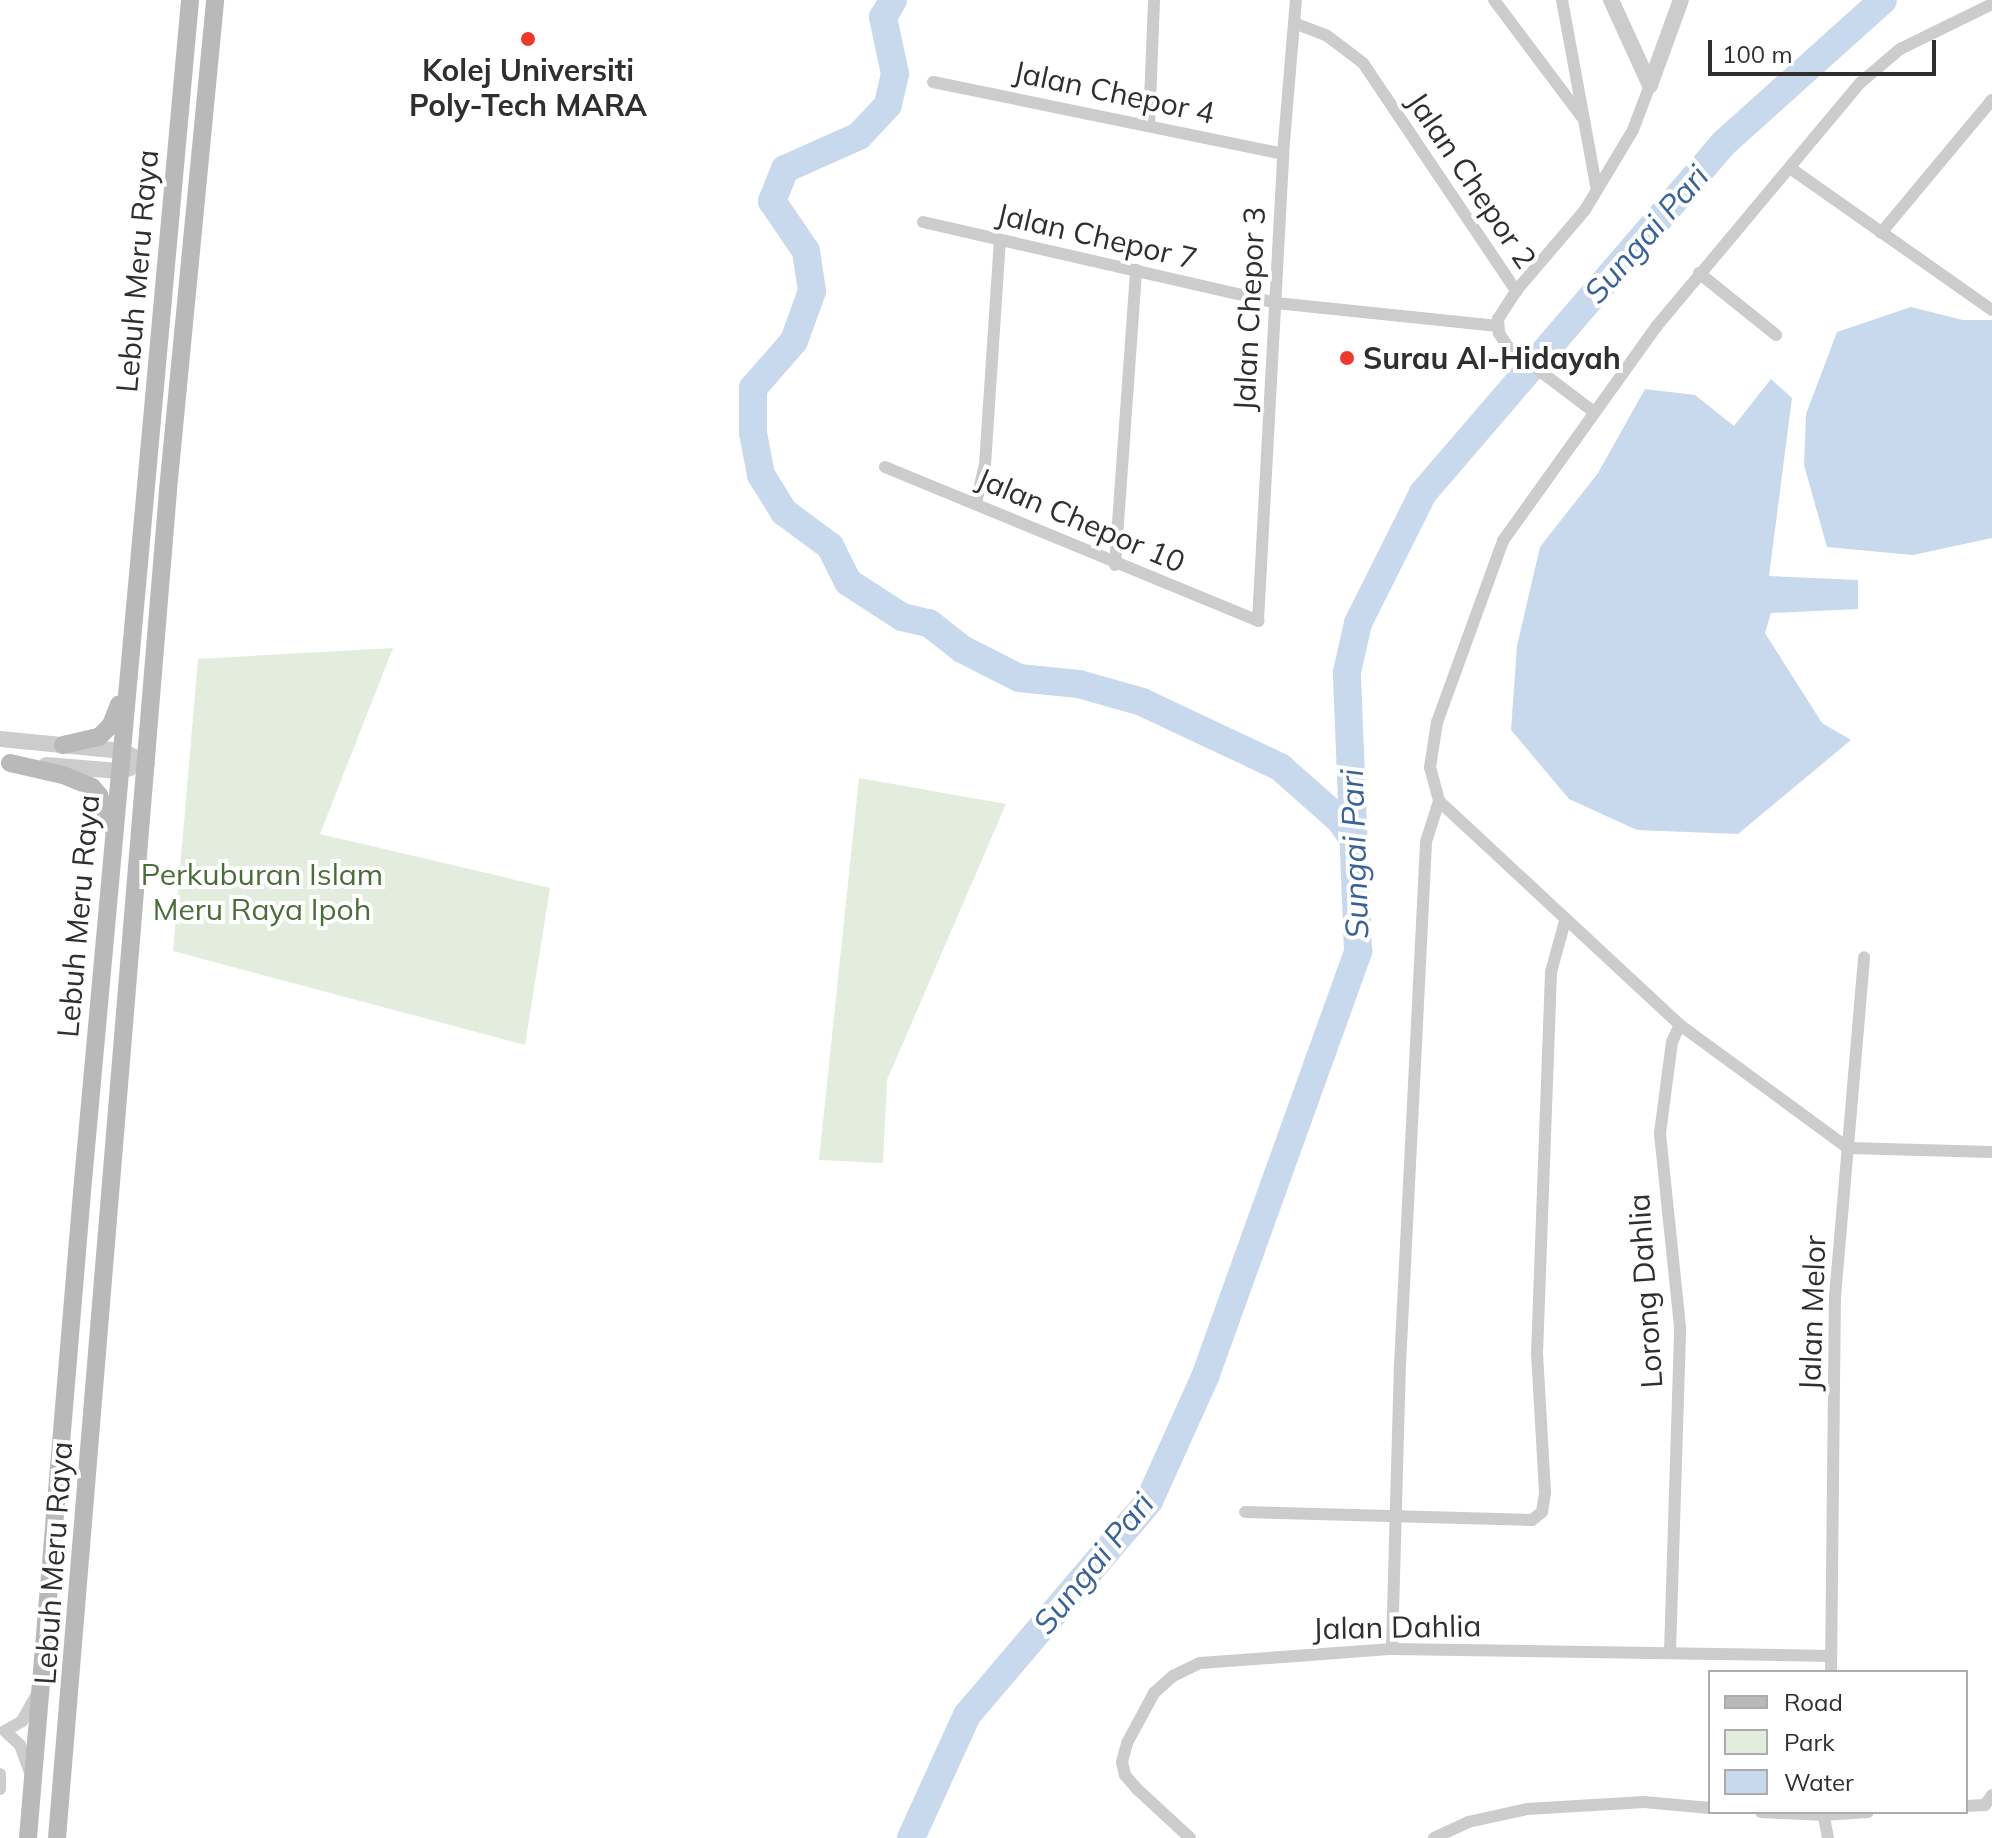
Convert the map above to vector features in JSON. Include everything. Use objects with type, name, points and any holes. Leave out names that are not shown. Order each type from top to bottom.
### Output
[{"type":"main road","name":"Lebuh Meru Raya","points":[[28,1838],[113,835],[190,0]]},
{"type":"main road","name":"Lebuh Meru Raya","points":[[57,1838],[168,490],[215,0]]},
{"type":"main road","points":[[63,745],[99,737],[111,725],[129,667]]},
{"type":"main road","points":[[5,762],[63,775],[92,787],[105,806],[113,835]]},
{"type":"street","points":[[1149,126],[1154,0]]},
{"type":"street","name":"Jalan Chepor 3","points":[[1258,621],[1283,154],[1296,0]]},
{"type":"street","points":[[1494,0],[1584,119]]},
{"type":"street","points":[[1562,0],[1597,190]]},
{"type":"street","points":[[1611,0],[1650,85]]},
{"type":"street","points":[[1516,291],[1571,230],[1633,130],[1681,0]]},
{"type":"street","points":[[1992,4],[1900,49],[1860,83],[1699,273],[1594,412],[1517,518],[1493,562],[1432,741],[1430,767],[1439,801],[1565,921],[1680,1025],[1848,1148],[1992,1152]]},
{"type":"street","name":"Jalan Chepor 2","points":[[1294,23],[1309,26],[1335,41],[1363,63],[1516,291],[1498,319],[1498,326]]},
{"type":"street","name":"Jalan Chepor 4","points":[[933,82],[1283,154]]},
{"type":"street","points":[[1881,233],[1992,100]]},
{"type":"street","points":[[1790,168],[1992,310]]},
{"type":"street","name":"Jalan Chepor 7","points":[[923,222],[1276,303],[1498,326]]},
{"type":"street","points":[[976,503],[985,465],[1000,240]]},
{"type":"street","points":[[1115,565],[1136,270]]},
{"type":"street","points":[[1699,273],[1776,335]]},
{"type":"street","points":[[1498,326],[1501,339],[1508,347],[1567,395],[1594,412]]},
{"type":"street","name":"Jalan Chepor 10","points":[[885,467],[976,503],[1115,565],[1258,621]]},
{"type":"street","points":[[0,739],[122,751],[147,764]]},
{"type":"street","points":[[5,762],[119,771],[147,764]]},
{"type":"street","points":[[1392,1649],[1400,1380],[1426,842],[1439,801]]},
{"type":"street","points":[[1245,1512],[1532,1520],[1542,1512],[1545,1492],[1537,1354],[1548,1035],[1551,972],[1565,921]]},
{"type":"street","name":"Jalan Melor","points":[[1831,1670],[1835,1297],[1864,957]]},
{"type":"street","name":"Lorong Dahlia","points":[[1670,1652],[1680,1327],[1660,1133],[1672,1042],[1680,1025]]},
{"type":"street","name":"Jalan Dahlia","points":[[1190,1838],[1125,1775],[1122,1762],[1127,1743],[1154,1693],[1173,1676],[1200,1663],[1392,1649],[1831,1656]]},
{"type":"street","points":[[33,1793],[20,1745],[3,1731],[22,1721],[44,1674]]},
{"type":"street","points":[[0,1774],[0,1789]]},
{"type":"street","points":[[1968,1806],[1985,1805],[1992,1795]]},
{"type":"street","points":[[1434,1838],[1468,1822],[1527,1809],[1644,1802],[1708,1808]]},
{"type":"street","points":[[1823,1814],[1828,1838]]},
{"type":"green space","name":"Perkuburan Islam Meru Raya Ipoh","points":[[393,648],[320,834],[550,888],[525,1045],[173,951],[198,659]]},
{"type":"green space","points":[[859,778],[1006,804],[887,1080],[883,1163],[819,1160]]},
{"type":"water","points":[[1911,307],[1963,320],[1992,320],[1992,538],[1913,555],[1827,547],[1804,465],[1806,414],[1837,332]]},
{"type":"water","points":[[1771,379],[1792,398],[1769,576],[1858,580],[1858,609],[1771,613],[1765,633],[1822,723],[1851,740],[1738,834],[1637,830],[1569,799],[1511,730],[1517,646],[1540,547],[1598,473],[1645,389],[1695,395],[1734,426]]},
{"type":"waterway","points":[[893,0],[883,17],[895,74],[888,105],[859,136],[785,169],[772,201],[806,251],[812,291],[794,341],[753,388],[753,433],[761,475],[784,512],[830,546],[848,582],[902,617],[929,623],[962,649],[1019,678],[1079,684],[1142,702],[1280,767],[1340,820],[1354,840]]},
{"type":"waterway","name":"Sungai Pari","points":[[911,1838],[967,1715],[1149,1501],[1205,1377],[1358,951],[1347,672],[1358,623],[1423,493],[1725,142],[1883,0]]},
{"type":"place","name":"Kolej Universiti Poly-Tech MARA","points":[[528,39]]},
{"type":"place","name":"Surau Al-Hidayah","points":[[1347,358]]}]
